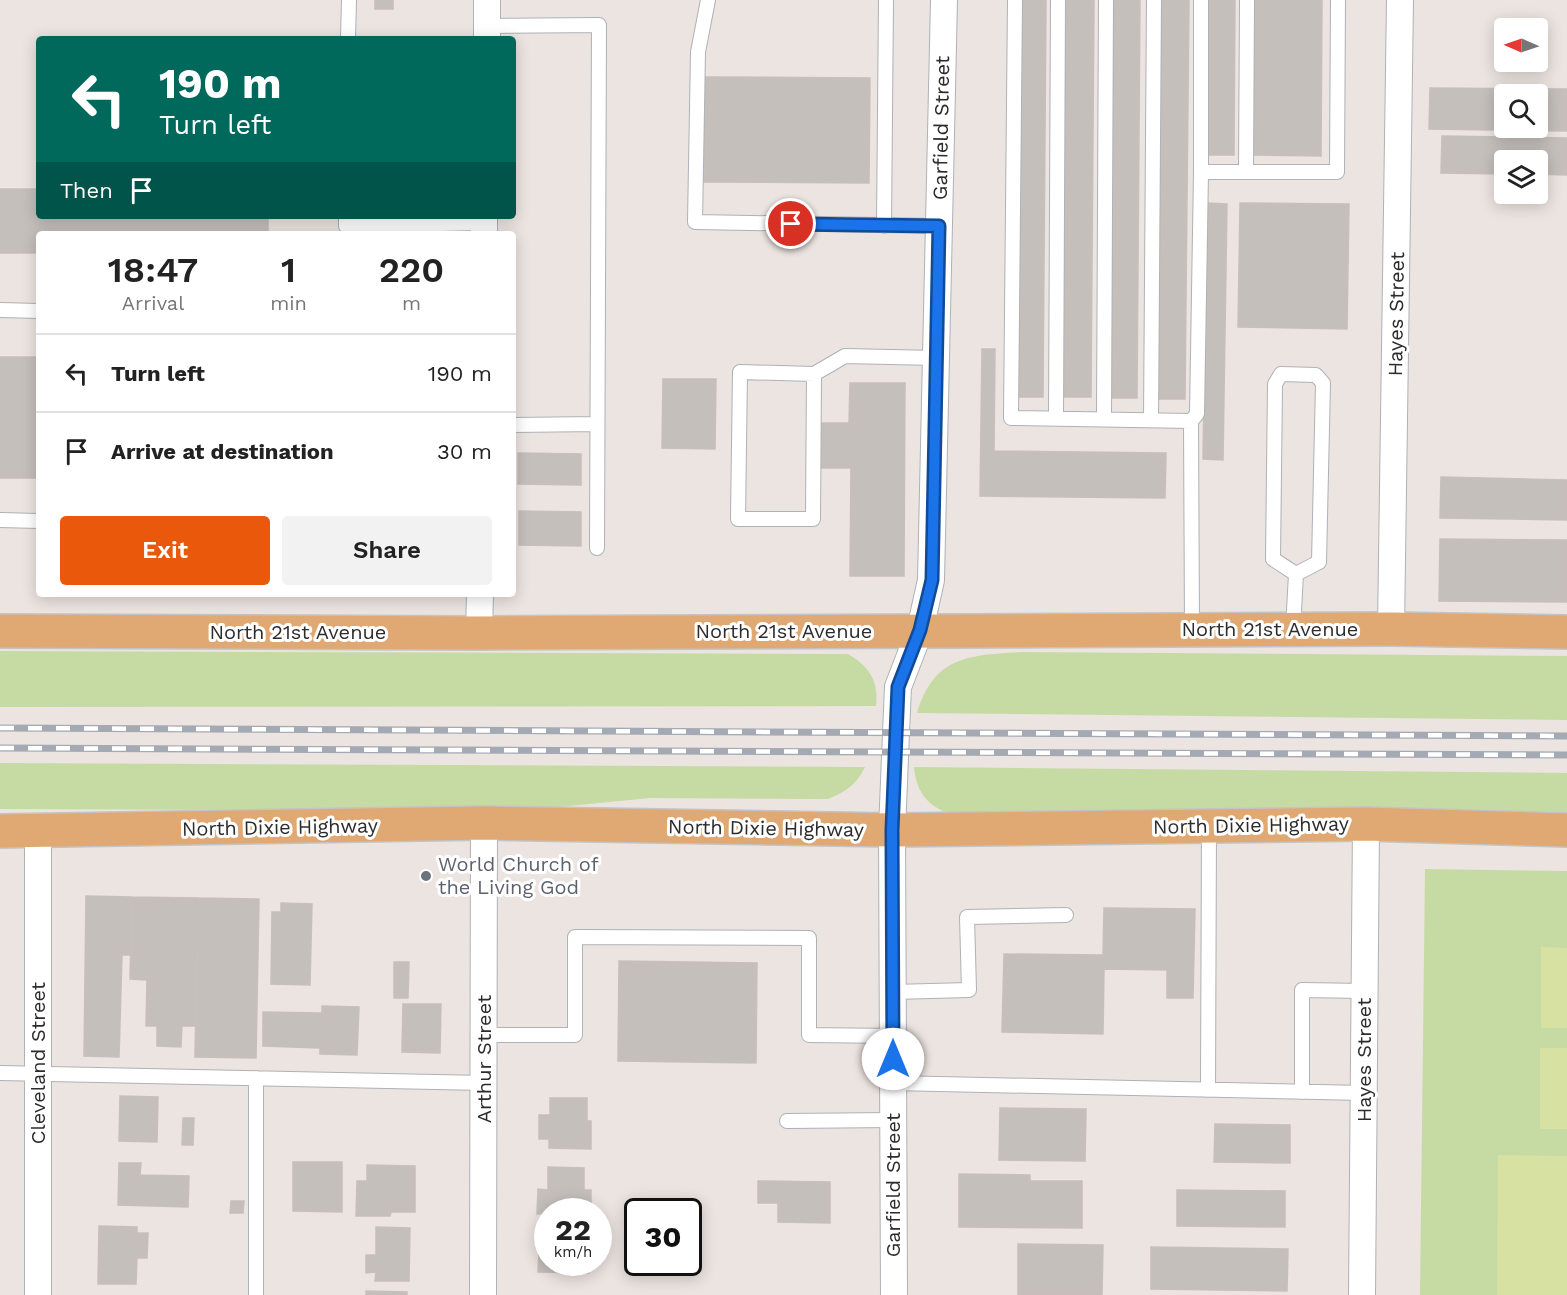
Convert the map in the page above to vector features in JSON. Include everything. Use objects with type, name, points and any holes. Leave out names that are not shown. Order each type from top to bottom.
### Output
[{"type":"main road","name":"North 21st Avenue","points":[[0,631],[479,633],[1391,629],[1567,632]]},
{"type":"main road","name":"North Dixie Highway","points":[[0,831],[484,823],[892,830],[1366,824],[1567,830]]},
{"type":"street","points":[[487,0],[487,33]]},
{"type":"street","name":"Garfield Street","points":[[894,1295],[892,830],[898,687],[920,630],[932,580],[944,0]]},
{"type":"street","name":"Hayes Street","points":[[1391,629],[1400,0]]},
{"type":"street","points":[[479,633],[480,597]]},
{"type":"street","name":"Arthur Street","points":[[483,1295],[484,823]]},
{"type":"street","name":"Hayes Street","points":[[1362,1295],[1366,824]]},
{"type":"street","name":"Cleveland Street","points":[[38,831],[38,1295]]},
{"type":"lane","points":[[348,36],[349,0]]},
{"type":"lane","points":[[708,0],[698,52],[695,222],[939,226]]},
{"type":"lane","points":[[884,226],[886,0]]},
{"type":"lane","points":[[1015,0],[1011,418],[1191,421]]},
{"type":"lane","points":[[1056,418],[1058,0]]},
{"type":"lane","points":[[1104,419],[1106,0]]},
{"type":"lane","points":[[1151,420],[1154,0]]},
{"type":"lane","points":[[1192,629],[1191,421],[1197,414],[1201,0]]},
{"type":"lane","points":[[1246,172],[1247,0]]},
{"type":"lane","points":[[1201,172],[1337,172],[1338,0]]},
{"type":"lane","points":[[487,33],[599,25],[597,548]]},
{"type":"lane","points":[[346,219],[346,226],[484,224]]},
{"type":"lane","points":[[0,310],[36,311]]},
{"type":"lane","points":[[814,374],[813,519],[738,519],[740,372],[814,374],[845,356],[936,358]]},
{"type":"lane","points":[[1281,374],[1317,375],[1323,382],[1319,562],[1296,574],[1273,560],[1275,384],[1281,374]]},
{"type":"lane","points":[[516,425],[597,424]]},
{"type":"lane","points":[[0,520],[36,521]]},
{"type":"lane","points":[[1293,629],[1296,574]]},
{"type":"lane","points":[[1208,1090],[1209,826]]},
{"type":"lane","points":[[893,992],[969,990],[967,917],[1066,915]]},
{"type":"lane","points":[[484,1035],[575,1035],[575,937],[634,937],[809,938],[809,1035],[893,1036]]},
{"type":"lane","points":[[1302,1092],[1302,990],[1365,991]]},
{"type":"lane","points":[[0,1074],[484,1083]]},
{"type":"lane","points":[[256,1078],[256,1295]]},
{"type":"lane","points":[[893,1083],[1364,1093]]},
{"type":"lane","points":[[787,1121],[892,1120]]},
{"type":"green space","points":[[0,651],[848,654],[867,669],[874,682],[877,697],[876,706],[0,707]]},
{"type":"green space","points":[[1021,652],[1567,656],[1567,720],[917,713],[924,694],[944,669],[970,658]]},
{"type":"green space","points":[[0,763],[865,767],[850,787],[828,799],[650,798],[518,811],[0,809]]},
{"type":"green space","points":[[914,767],[1567,773],[1567,813],[946,812],[932,805],[923,795],[919,789]]},
{"type":"green space","points":[[1425,869],[1567,871],[1567,1295],[1420,1295]]},
{"type":"green space","points":[[1541,947],[1567,948],[1567,1028],[1541,1028]]},
{"type":"green space","points":[[1540,1048],[1567,1048],[1567,1129],[1540,1129]]},
{"type":"green space","points":[[1498,1155],[1567,1156],[1567,1295],[1497,1295]]},
{"type":"building","points":[[375,0],[393,0],[393,9],[375,9]]},
{"type":"building","points":[[1019,0],[1046,0],[1043,397],[1016,397]]},
{"type":"building","points":[[1066,0],[1094,0],[1091,397],[1063,397]]},
{"type":"building","points":[[1112,0],[1140,0],[1137,398],[1109,398]]},
{"type":"building","points":[[1160,0],[1189,0],[1185,399],[1157,399]]},
{"type":"building","points":[[1205,0],[1235,0],[1234,155],[1205,155]]},
{"type":"building","points":[[1254,0],[1322,0],[1321,156],[1253,155]]},
{"type":"building","points":[[705,77],[870,78],[869,183],[704,182]]},
{"type":"building","points":[[1430,88],[1494,88],[1494,130],[1429,129]]},
{"type":"building","points":[[1548,89],[1567,89],[1567,131],[1548,131]]},
{"type":"building","points":[[1442,136],[1567,138],[1567,175],[1548,174],[1548,150],[1494,150],[1494,174],[1441,173]]},
{"type":"building","points":[[0,189],[36,189],[36,219],[268,219],[268,231],[36,231],[36,253],[0,253]]},
{"type":"building","points":[[1207,203],[1227,204],[1223,460],[1203,459]]},
{"type":"building","points":[[1240,203],[1349,204],[1347,329],[1238,327]]},
{"type":"building","points":[[982,349],[995,349],[994,451],[1166,453],[1165,498],[980,496]]},
{"type":"building","points":[[0,357],[36,357],[36,478],[0,478]]},
{"type":"building","points":[[663,379],[716,379],[715,449],[662,448]]},
{"type":"building","points":[[850,383],[905,383],[904,576],[850,576],[851,468],[816,468],[817,423],[849,423]]},
{"type":"building","points":[[518,453],[581,454],[581,485],[518,484]]},
{"type":"building","points":[[1441,477],[1567,480],[1567,520],[1440,518]]},
{"type":"building","points":[[519,511],[581,512],[581,546],[519,545]]},
{"type":"building","points":[[1440,539],[1567,540],[1567,602],[1439,601]]},
{"type":"building","points":[[86,896],[132,897],[131,955],[122,955],[119,1057],[84,1056]]},
{"type":"building","points":[[132,897],[198,898],[196,1026],[182,1026],[181,1047],[157,1046],[157,1026],[146,1026],[147,980],[130,979]]},
{"type":"building","points":[[198,898],[259,899],[256,1058],[195,1057]]},
{"type":"building","points":[[281,903],[312,904],[310,985],[271,984],[272,912],[281,912]]},
{"type":"building","points":[[1104,908],[1195,909],[1193,998],[1167,998],[1167,970],[1104,969],[1103,1034],[1002,1032],[1004,954],[1103,955]]},
{"type":"building","points":[[619,961],[757,963],[756,1063],[618,1061]]},
{"type":"building","points":[[394,962],[409,962],[408,998],[394,998]]},
{"type":"building","points":[[403,1004],[441,1004],[440,1053],[402,1052]]},
{"type":"building","points":[[322,1006],[359,1007],[357,1055],[320,1054],[320,1048],[263,1046],[263,1012],[322,1013]]},
{"type":"building","points":[[120,1096],[158,1097],[157,1142],[119,1141]]},
{"type":"building","points":[[550,1098],[587,1098],[587,1121],[591,1121],[591,1149],[549,1148],[549,1139],[539,1139],[539,1115],[550,1115]]},
{"type":"building","points":[[1000,1108],[1086,1109],[1085,1161],[999,1160]]},
{"type":"building","points":[[183,1118],[194,1118],[193,1145],[182,1145]]},
{"type":"building","points":[[1215,1124],[1290,1125],[1290,1163],[1214,1162]]},
{"type":"building","points":[[293,1162],[342,1162],[342,1212],[293,1211]]},
{"type":"building","points":[[119,1163],[141,1163],[140,1175],[189,1176],[188,1207],[118,1205]]},
{"type":"building","points":[[367,1165],[415,1166],[415,1212],[391,1212],[390,1216],[356,1216],[357,1181],[367,1181]]},
{"type":"building","points":[[548,1167],[584,1168],[584,1190],[591,1190],[591,1198],[538,1198],[538,1189],[548,1190]]},
{"type":"building","points":[[959,1174],[1030,1175],[1030,1181],[1082,1181],[1082,1228],[959,1227]]},
{"type":"building","points":[[758,1181],[830,1182],[830,1223],[778,1222],[778,1203],[758,1203]]},
{"type":"building","points":[[1177,1190],[1285,1191],[1285,1227],[1177,1226]]},
{"type":"building","points":[[231,1201],[244,1201],[243,1213],[230,1213]]},
{"type":"building","points":[[99,1226],[137,1227],[137,1233],[148,1233],[147,1258],[137,1258],[136,1284],[98,1284]]},
{"type":"building","points":[[376,1227],[410,1228],[409,1281],[375,1281],[376,1272],[366,1273],[366,1255],[376,1255]]},
{"type":"building","points":[[1018,1244],[1103,1245],[1102,1295],[1018,1295]]},
{"type":"building","points":[[1151,1247],[1288,1249],[1287,1291],[1151,1289]]},
{"type":"building","points":[[366,1291],[407,1292],[407,1295],[366,1295]]},
{"type":"railway","points":[[0,728],[1567,736]]},
{"type":"railway","points":[[0,748],[1567,755]]},
{"type":"place","name":"World Church of the Living God","points":[[426,876]]},
{"type":"route","points":[[791,224],[939,226],[932,580],[920,630],[898,687],[892,830],[893,1059]]}]
